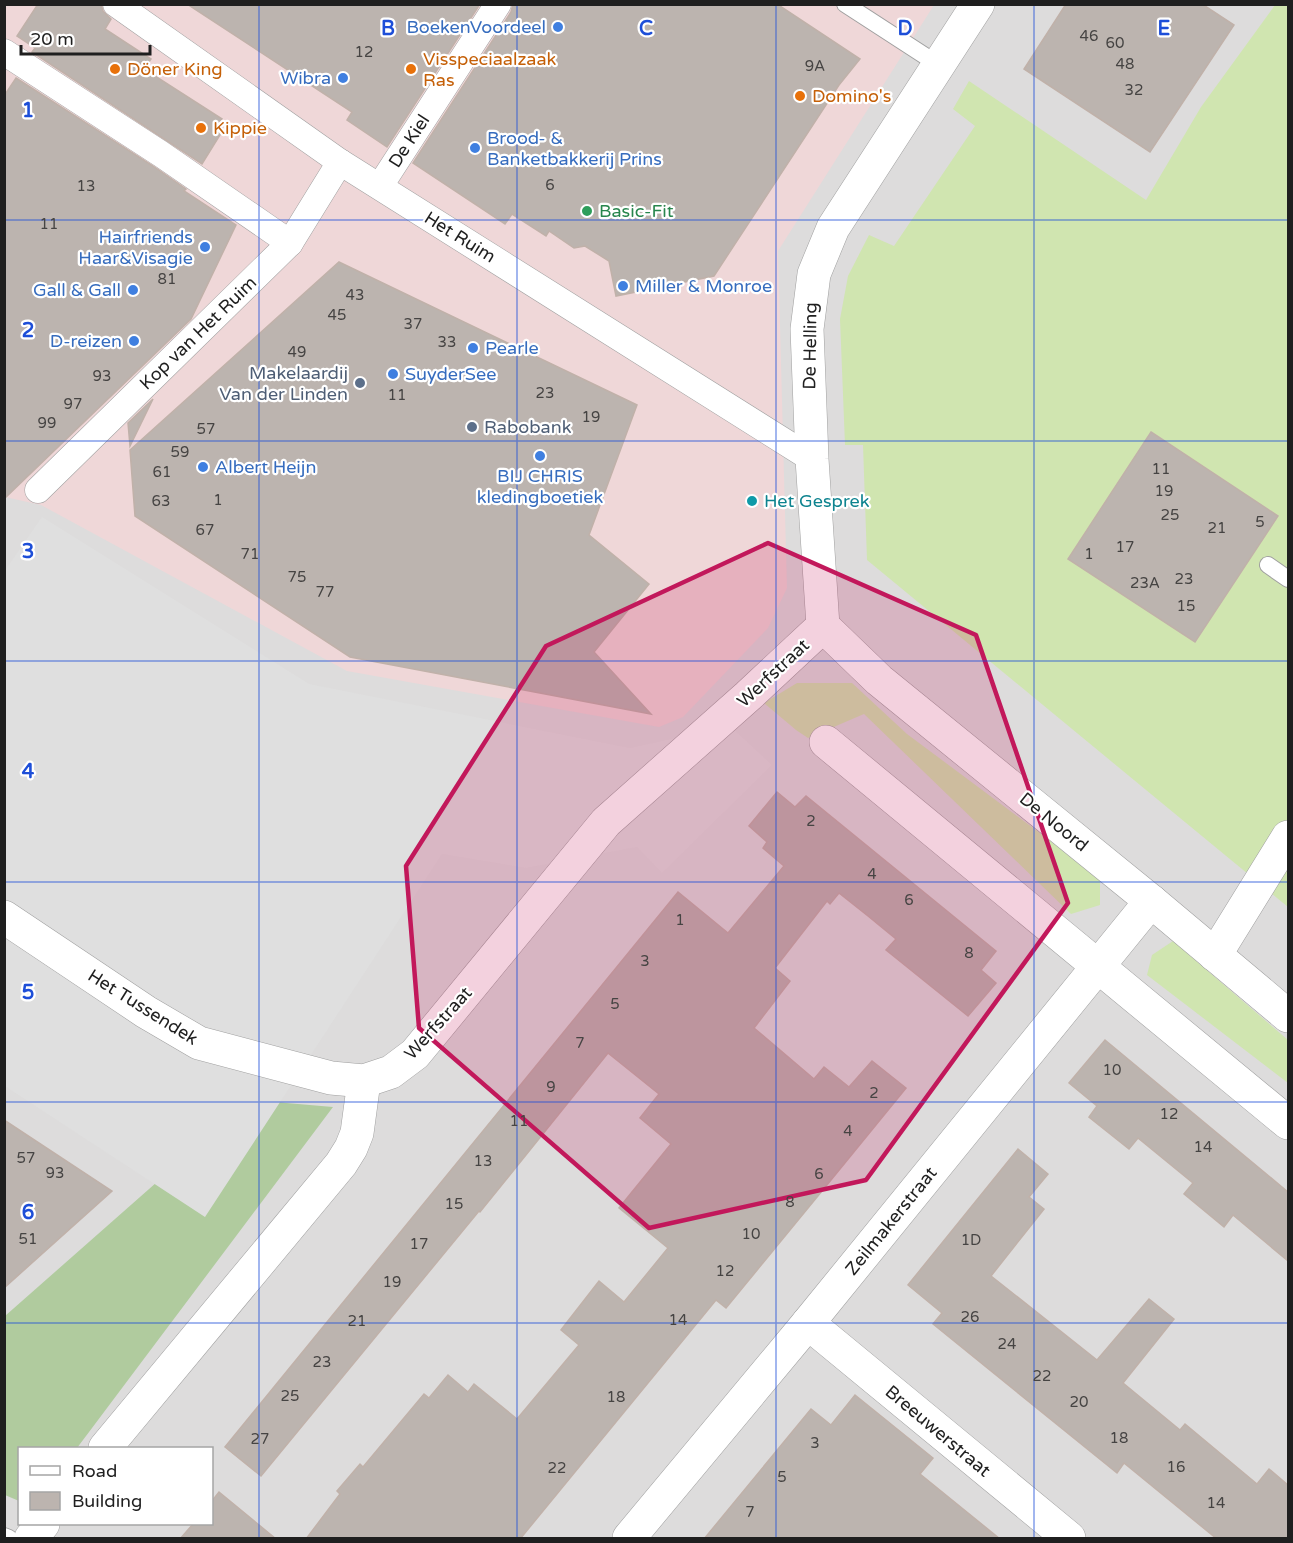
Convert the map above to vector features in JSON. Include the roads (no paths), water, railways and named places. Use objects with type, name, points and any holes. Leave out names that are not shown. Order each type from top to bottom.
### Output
[{"type":"street","name":"Het Ruim","points":[[116,4],[340,162],[812,459]]},
{"type":"street","name":"De Kiel","points":[[380,186],[498,4]]},
{"type":"street","name":"De Helling","points":[[823,626],[812,459],[807,329],[814,274],[833,228],[978,4]]},
{"type":"street","points":[[4,52],[161,154],[290,243]]},
{"type":"street","name":"Kop van Het Ruim","points":[[38,490],[290,243],[340,162]]},
{"type":"street","name":"De Noord","points":[[823,626],[879,680],[1151,901],[1288,1016]]},
{"type":"street","name":"Werfstraat","points":[[364,1081],[391,1072],[416,1054],[606,822],[823,626]]},
{"type":"street","points":[[826,742],[1288,1123]]},
{"type":"street","points":[[1215,955],[1288,837]]},
{"type":"street","name":"Zeilmakerstraat","points":[[629,1539],[1151,901]]},
{"type":"street","name":"Het Tussendek","points":[[4,917],[146,1012],[199,1043],[331,1078],[364,1081]]},
{"type":"street","points":[[107,1447],[341,1164],[357,1133],[364,1081]]},
{"type":"street","name":"Breeuwerstraat","points":[[808,1323],[1069,1539]]},
{"type":"street","points":[[31,1539],[42,1525]]},
{"type":"lane","points":[[845,4],[939,65]]},
{"type":"lane","points":[[1268,566],[1288,579]]},
{"type":"lane","points":[[4,1536],[9,1539]]},
{"type":"place","name":"BoekenVoordeel","points":[[558,27]]},
{"type":"place","name":"Döner King","points":[[115,69]]},
{"type":"place","name":"Visspeciaalzaak Ras","points":[[411,69]]},
{"type":"place","name":"Wibra","points":[[343,78]]},
{"type":"place","name":"Domino's","points":[[800,96]]},
{"type":"place","name":"Kippie","points":[[201,128]]},
{"type":"place","name":"Brood- & Banketbakkerij Prins","points":[[475,148]]},
{"type":"place","name":"Basic-Fit","points":[[587,211]]},
{"type":"place","name":"Hairfriends Haar&Visagie","points":[[205,247]]},
{"type":"place","name":"Miller & Monroe","points":[[623,286]]},
{"type":"place","name":"Gall & Gall","points":[[133,290]]},
{"type":"place","name":"D-reizen","points":[[134,341]]},
{"type":"place","name":"Pearle","points":[[473,348]]},
{"type":"place","name":"SuyderSee","points":[[393,374]]},
{"type":"place","name":"Makelaardij Van der Linden","points":[[360,383]]},
{"type":"place","name":"Rabobank","points":[[472,427]]},
{"type":"place","name":"BIJ CHRIS kledingboetiek","points":[[540,456]]},
{"type":"place","name":"Albert Heijn","points":[[203,467]]},
{"type":"place","name":"Het Gesprek","points":[[752,501]]}]
